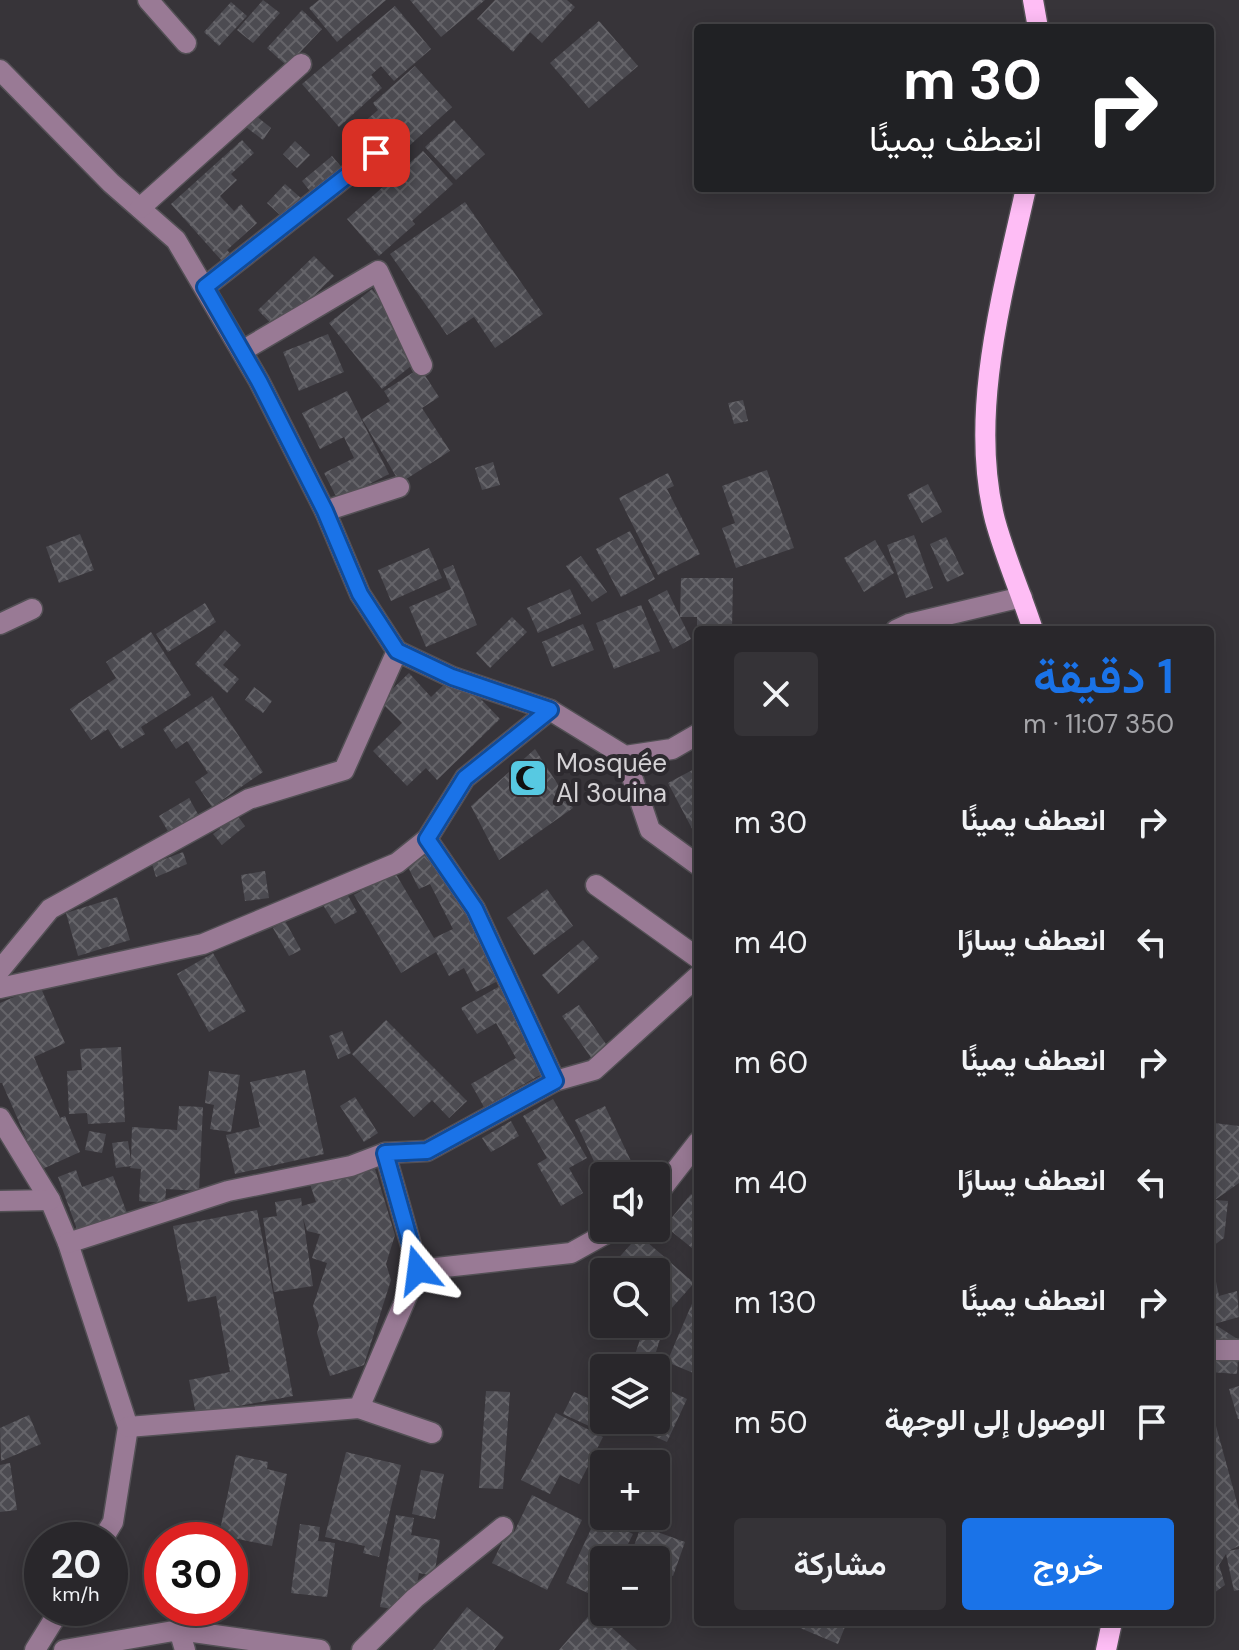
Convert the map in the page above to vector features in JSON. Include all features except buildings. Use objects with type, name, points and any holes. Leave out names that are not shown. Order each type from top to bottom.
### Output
[{"type":"main road","points":[[1033,0],[1037,24]]},
{"type":"main road","points":[[1025,192],[992,340],[985,444],[995,518],[1032,626]]},
{"type":"main road","points":[[1106,1650],[1111,1626]]},
{"type":"street","points":[[148,0],[186,43]]},
{"type":"street","points":[[140,208],[301,64]]},
{"type":"street","points":[[1,74],[111,183],[176,240],[242,351],[325,511],[360,594],[397,651],[452,677],[550,710],[625,756],[650,830],[694,862]]},
{"type":"street","points":[[205,287],[376,153]]},
{"type":"street","points":[[242,351],[378,271],[422,365]]},
{"type":"street","points":[[325,511],[399,487]]},
{"type":"street","points":[[905,626],[1022,597]]},
{"type":"street","points":[[0,624],[32,609]]},
{"type":"street","points":[[0,970],[50,909],[249,799],[344,770],[397,651]]},
{"type":"street","points":[[0,988],[203,944],[397,863],[427,839],[465,778],[550,710]]},
{"type":"street","points":[[625,756],[672,749],[694,736]]},
{"type":"street","points":[[427,839],[475,909],[555,1081]]},
{"type":"street","points":[[596,885],[694,955]]},
{"type":"street","points":[[68,1243],[228,1191],[351,1166],[385,1153],[427,1151],[555,1081],[594,1070],[694,980]]},
{"type":"street","points":[[0,1118],[50,1200],[68,1243],[128,1427],[113,1522]]},
{"type":"street","points":[[670,1178],[694,1147]]},
{"type":"street","points":[[359,1408],[418,1270],[385,1153]]},
{"type":"street","points":[[0,1201],[50,1200]]},
{"type":"street","points":[[418,1270],[571,1253],[591,1242]]},
{"type":"street","points":[[1214,1350],[1239,1350]]},
{"type":"street","points":[[128,1427],[359,1408],[432,1433]]},
{"type":"street","points":[[362,1650],[415,1598],[503,1527]]},
{"type":"street","points":[[35,1650],[50,1626]]},
{"type":"street","points":[[64,1650],[182,1640],[320,1650]]},
{"type":"place","name":"Mosquée Al 3ouina","points":[[528,778]]},
{"type":"route","points":[[376,153],[205,287],[259,381],[325,511],[360,594],[397,651],[452,677],[550,710],[465,778],[427,839],[475,909],[555,1081],[427,1151],[385,1153],[418,1270]]}]
